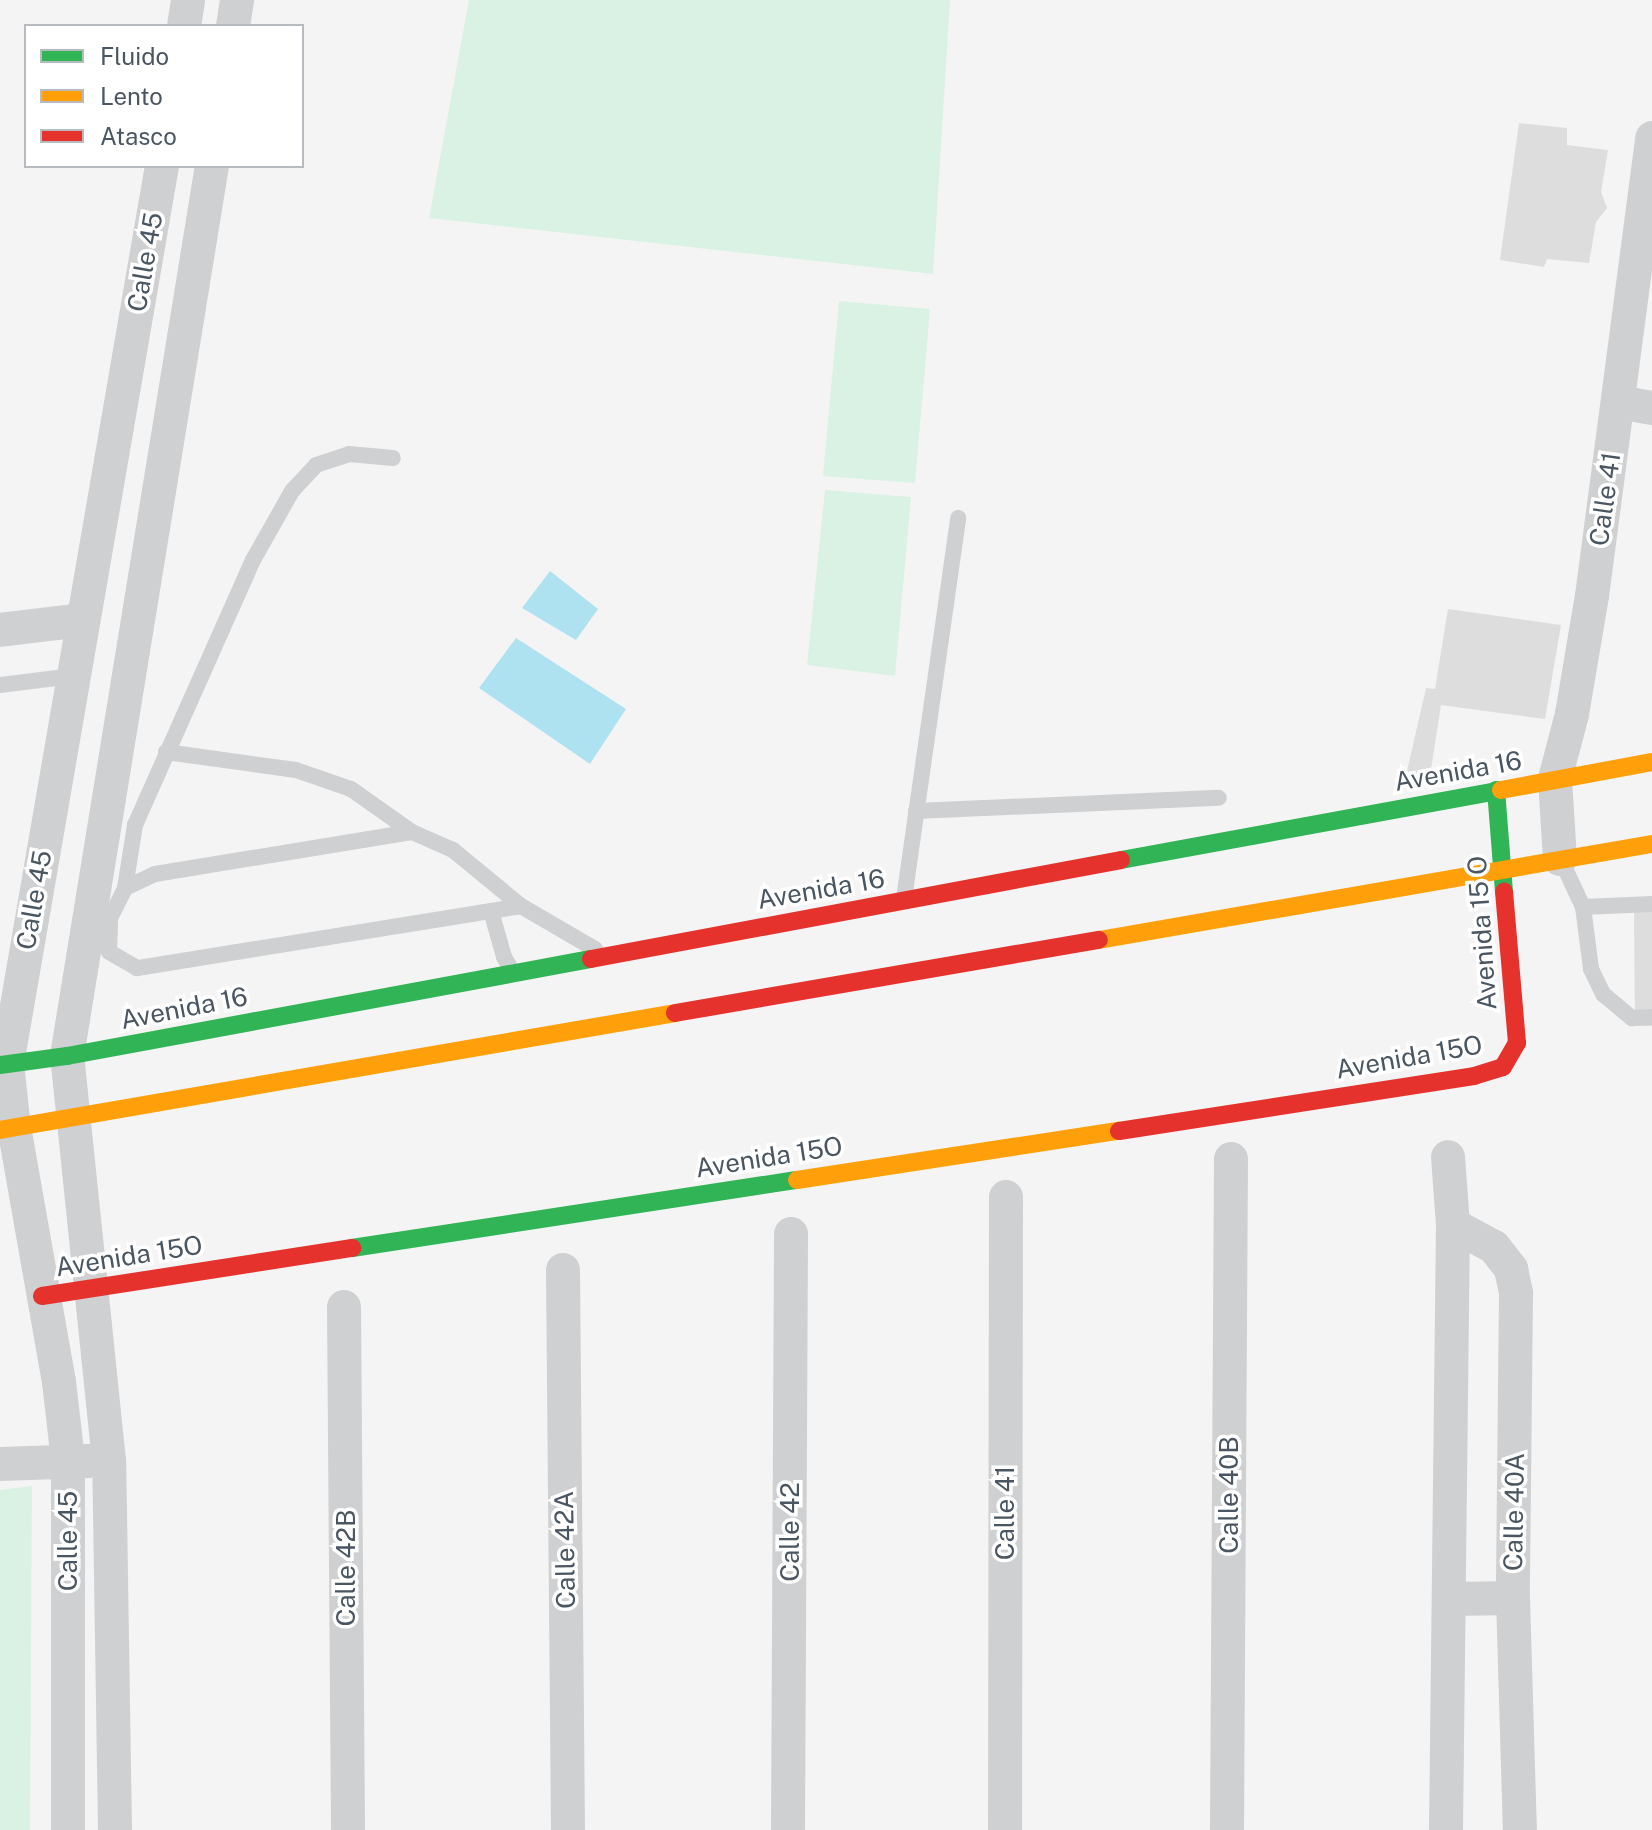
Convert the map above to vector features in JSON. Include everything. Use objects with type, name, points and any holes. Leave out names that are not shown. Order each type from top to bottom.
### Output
[{"type":"main road","name":"Avenida 16","points":[[3,1065],[67,1056],[1652,762]]},
{"type":"main road","name":"Avenida 15 O","points":[[1496,790],[1517,1043],[1503,1067]]},
{"type":"main road","points":[[7,1129],[1652,844]]},
{"type":"main road","name":"Avenida 15O","points":[[42,1296],[1459,1078],[1503,1067]]},
{"type":"street","points":[[184,24],[188,0]]},
{"type":"street","points":[[233,24],[237,0]]},
{"type":"street","name":"Calle 41","points":[[1560,859],[1555,779],[1577,684],[1618,402],[1639,331],[1652,138]]},
{"type":"street","name":"Calle 45","points":[[68,1830],[68,1460],[59,1382],[7,1129],[3,1065],[162,168]]},
{"type":"street","name":"Calle 45","points":[[115,1830],[109,1461],[67,1056],[212,168]]},
{"type":"street","points":[[1618,402],[1652,408]]},
{"type":"street","points":[[0,630],[81,620]]},
{"type":"street","points":[[1446,1830],[1453,1225],[1448,1157]]},
{"type":"street","name":"Calle 40B","points":[[1227,1830],[1231,1159]]},
{"type":"street","name":"Calle 41","points":[[1005,1830],[1006,1197]]},
{"type":"street","name":"Calle 40A","points":[[1453,1225],[1494,1247],[1511,1269],[1516,1293],[1513,1598],[1520,1830]]},
{"type":"street","name":"Calle 42","points":[[788,1830],[791,1234]]},
{"type":"street","name":"Calle 42A","points":[[563,1270],[568,1830]]},
{"type":"street","name":"Calle 42B","points":[[344,1307],[348,1830]]},
{"type":"street","points":[[0,1464],[109,1461]]},
{"type":"street","points":[[1450,1599],[1513,1598]]},
{"type":"lane","points":[[393,458],[349,454],[316,465],[292,491],[253,560],[135,825],[125,888],[110,918],[109,952],[137,968],[521,906]]},
{"type":"lane","points":[[904,901],[958,518]]},
{"type":"lane","points":[[0,685],[72,676]]},
{"type":"lane","points":[[166,752],[296,770],[351,789],[412,832],[453,850],[521,906],[607,955]]},
{"type":"lane","points":[[916,811],[1219,798]]},
{"type":"lane","points":[[125,888],[155,874],[412,832]]},
{"type":"lane","points":[[1560,859],[1583,907],[1591,969],[1603,994],[1632,1018],[1652,1017]]},
{"type":"lane","points":[[1583,907],[1652,904]]},
{"type":"lane","points":[[491,911],[504,957],[514,973]]},
{"type":"green space","points":[[469,0],[950,0],[933,274],[429,218]]},
{"type":"green space","points":[[839,301],[930,309],[915,483],[823,476]]},
{"type":"green space","points":[[825,490],[911,497],[895,676],[807,665]]},
{"type":"green space","points":[[32,1486],[30,1830],[0,1830],[0,1490]]},
{"type":"water","points":[[550,571],[598,609],[576,640],[522,608]]},
{"type":"water","points":[[516,638],[626,709],[590,764],[479,688]]},
{"type":"building","points":[[1519,123],[1567,128],[1567,145],[1608,150],[1601,192],[1607,208],[1596,222],[1589,263],[1547,259],[1544,267],[1500,260]]},
{"type":"building","points":[[1448,609],[1561,625],[1545,719],[1441,705],[1430,776],[1405,780],[1426,688],[1435,689]]},
{"type":"building","points":[[1652,910],[1652,1026],[1635,1026],[1634,911]]},
{"type":"traffic: fast","points":[[1496,790],[1504,892]]},
{"type":"traffic: fast","points":[[1121,860],[1501,790]]},
{"type":"traffic: fast","points":[[0,1065],[67,1056],[591,959]]},
{"type":"traffic: fast","points":[[352,1248],[797,1180]]},
{"type":"traffic: slow","points":[[1501,790],[1652,762]]},
{"type":"traffic: slow","points":[[1099,940],[1652,844]]},
{"type":"traffic: slow","points":[[0,1130],[675,1013]]},
{"type":"traffic: slow","points":[[797,1180],[1119,1131]]},
{"type":"traffic: jam","points":[[591,959],[1121,860]]},
{"type":"traffic: jam","points":[[1119,1131],[1474,1076],[1503,1067],[1517,1043],[1504,892]]},
{"type":"traffic: jam","points":[[675,1013],[1099,940]]},
{"type":"traffic: jam","points":[[42,1296],[352,1248]]}]
